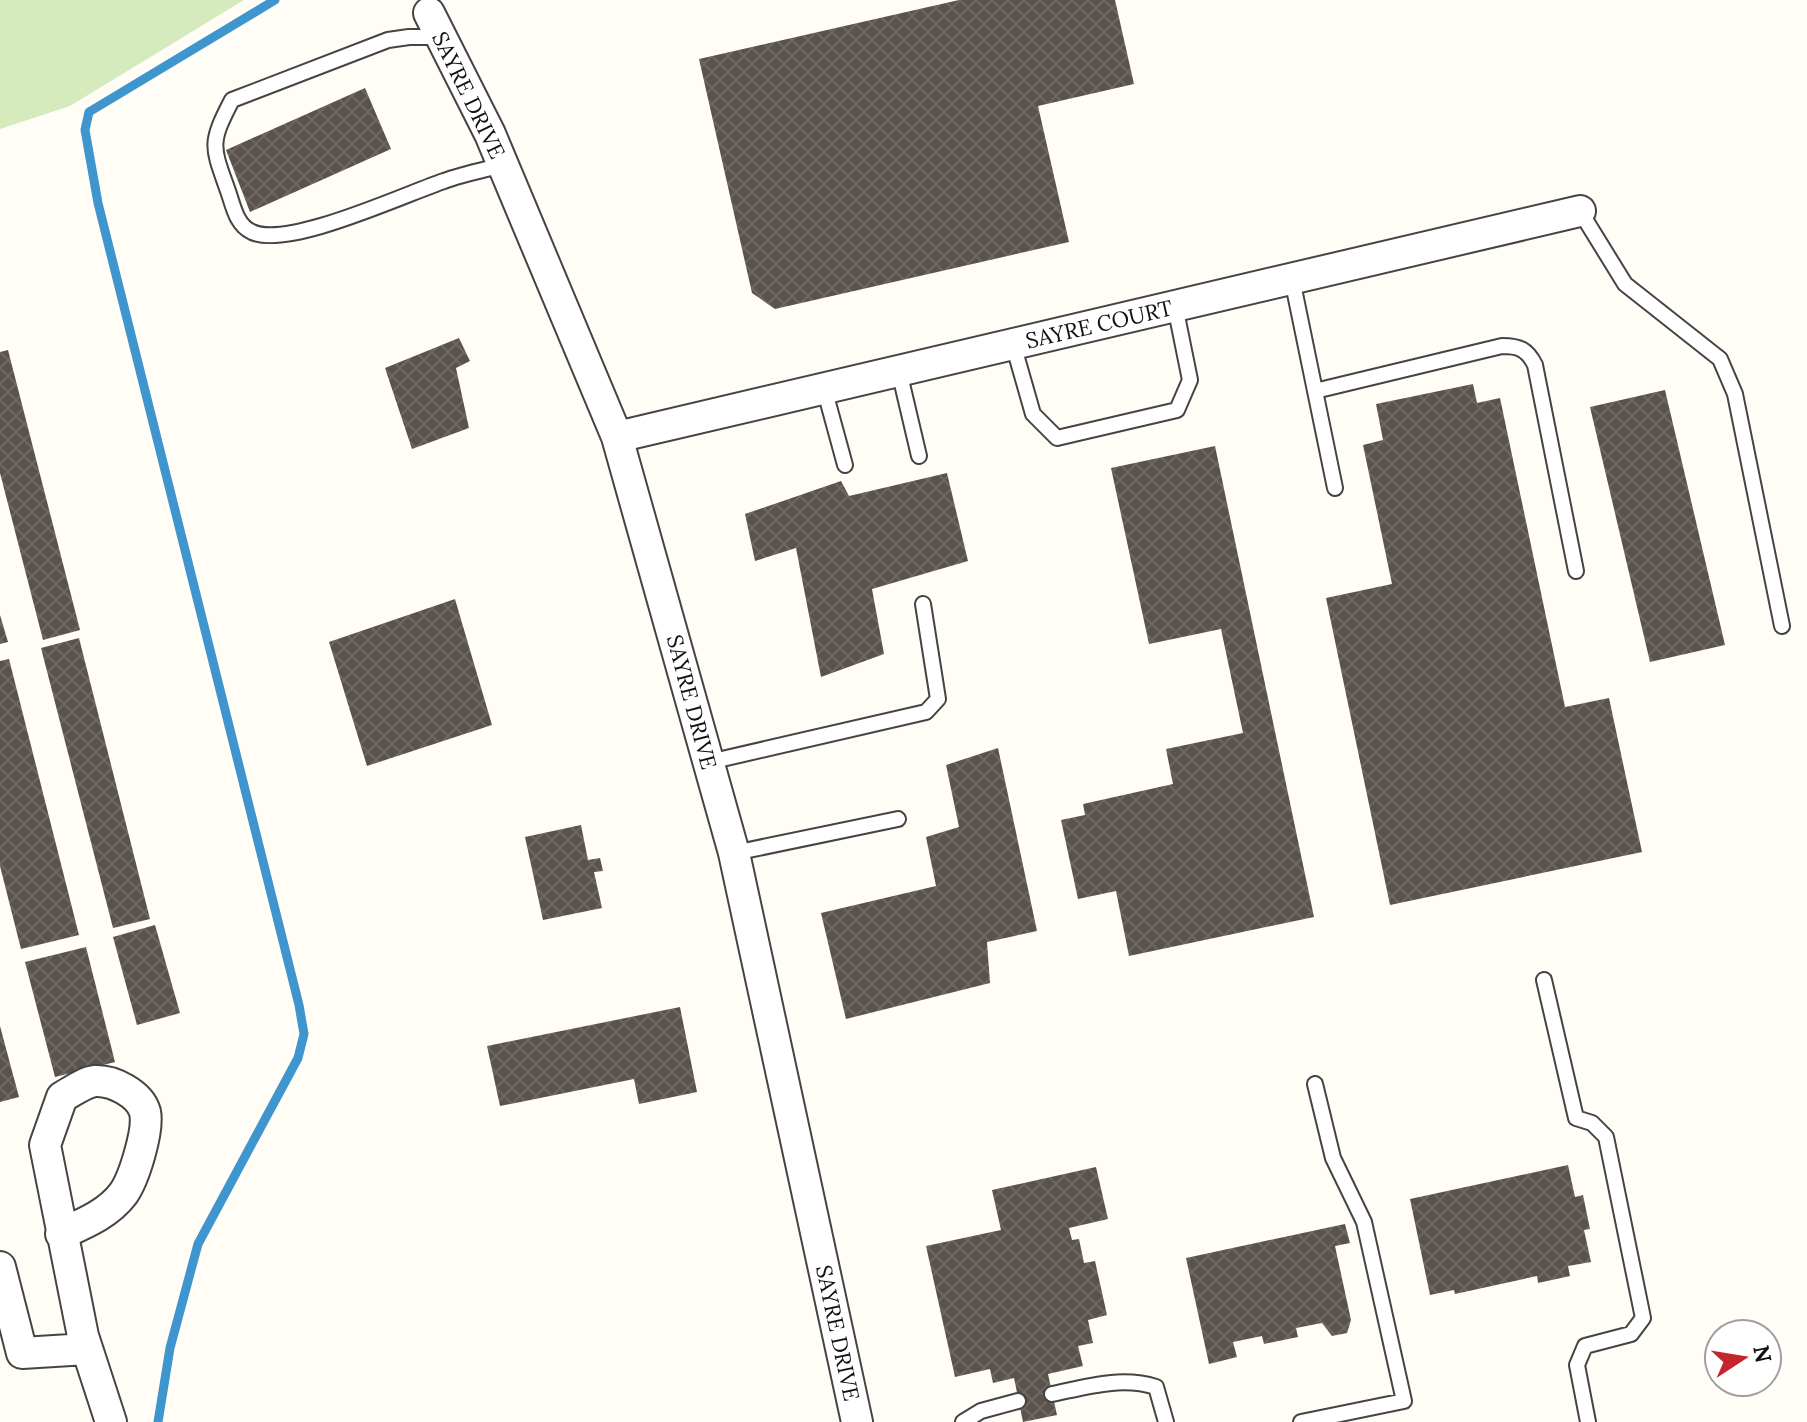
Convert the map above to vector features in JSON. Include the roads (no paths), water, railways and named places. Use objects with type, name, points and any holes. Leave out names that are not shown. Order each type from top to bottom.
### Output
[{"type":"street","name":"SAYRE DRIVE","points":[[435,25],[503,165],[617,437],[734,853],[857,1422]]},
{"type":"street","name":"SAYRE COURT","points":[[617,437],[1580,211]]},
{"type":"street","points":[[61,1234],[96,1218],[123,1194],[140,1161],[145,1112],[134,1095],[115,1084],[94,1081],[62,1097],[45,1145],[61,1234],[87,1349],[111,1422]]},
{"type":"street","points":[[0,1267],[22,1353],[87,1349]]},
{"type":"lane","points":[[435,25],[232,100],[218,126],[213,150],[239,223],[252,233],[281,236],[327,224],[448,179],[503,165]]},
{"type":"lane","points":[[1580,211],[1625,284],[1720,359],[1735,394],[1782,626]]},
{"type":"lane","points":[[1292,279],[1335,488]]},
{"type":"lane","points":[[1013,344],[1033,414],[1057,438],[1177,410],[1190,380],[1175,306]]},
{"type":"lane","points":[[1315,391],[1502,346],[1517,346],[1529,353],[1535,365],[1576,571]]},
{"type":"lane","points":[[899,371],[919,456]]},
{"type":"lane","points":[[824,388],[845,465]]},
{"type":"lane","points":[[709,762],[926,712],[938,699],[923,604]]},
{"type":"lane","points":[[734,853],[898,819]]},
{"type":"lane","points":[[1544,980],[1576,1118],[1592,1123],[1606,1137],[1643,1318],[1631,1334],[1585,1346],[1577,1365],[1588,1422]]},
{"type":"lane","points":[[1301,1422],[1404,1401],[1364,1222],[1333,1158],[1315,1084]]},
{"type":"lane","points":[[1052,1394],[1106,1384],[1141,1382],[1156,1387],[1166,1422]]},
{"type":"lane","points":[[963,1422],[981,1411],[1018,1401]]},
{"type":"waterway","points":[[158,1422],[170,1348],[198,1244],[298,1058],[304,1034],[98,203],[85,130],[89,112],[275,0]]}]
